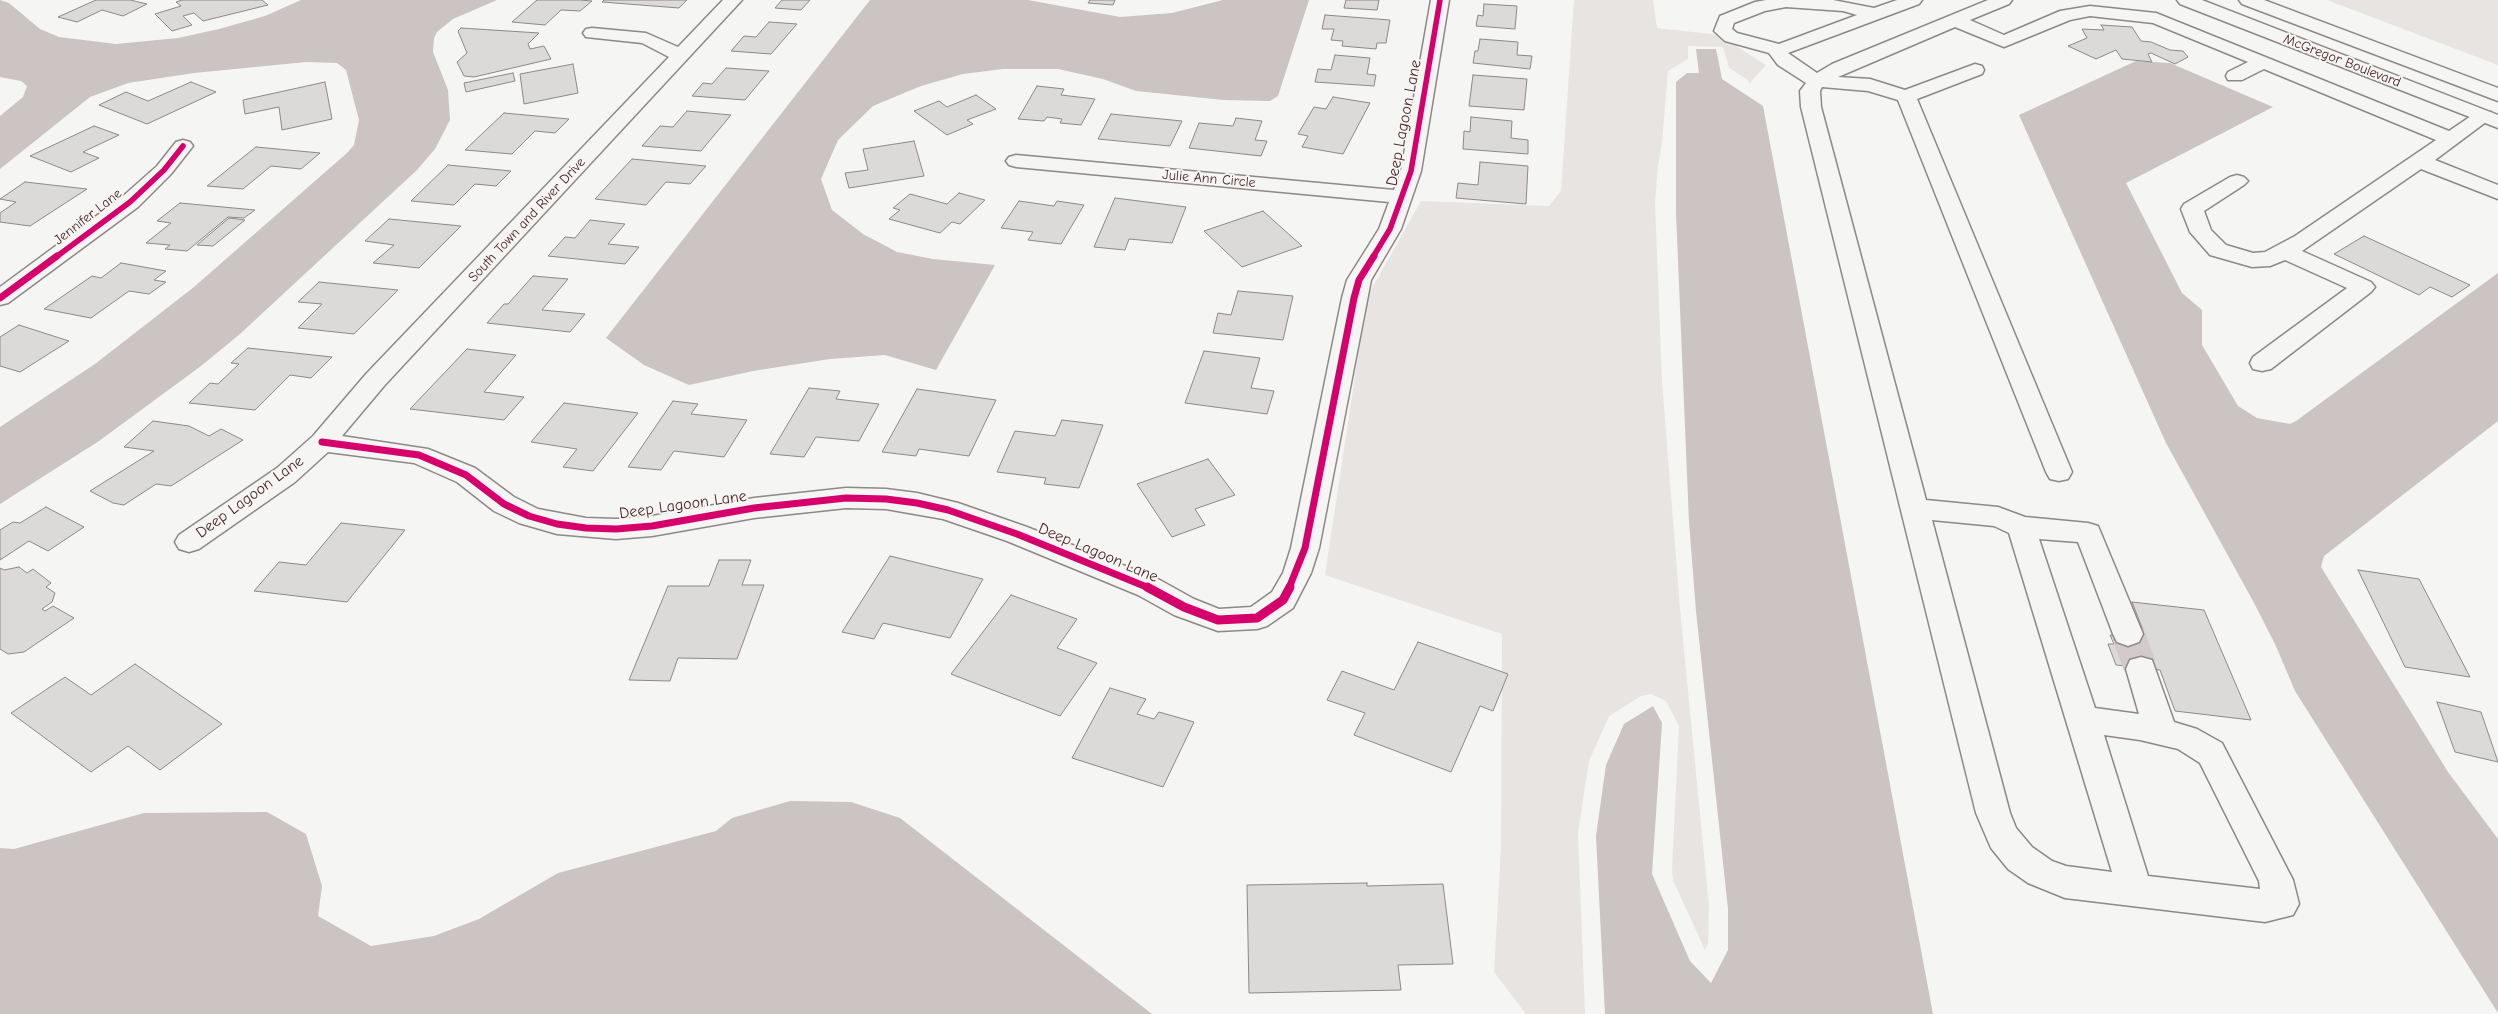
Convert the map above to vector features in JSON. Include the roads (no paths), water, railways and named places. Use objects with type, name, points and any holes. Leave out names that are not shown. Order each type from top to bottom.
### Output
[{"type":"street","name":"South Town and River Drive","points":[[322,442],[375,380],[733,0]]},
{"type":"street","name":"Deep Lagoon Lane","points":[[188,542],[286,475],[322,442],[419,456],[466,475],[504,504],[529,516],[557,524],[586,528],[616,529],[652,526],[754,508],[846,498],[886,499],[917,503],[948,510],[1018,534],[1148,587],[1184,607],[1218,620],[1257,618],[1283,600],[1297,573],[1318,494],[1354,298],[1359,280],[1390,229],[1411,171],[1440,0]]},
{"type":"street","points":[[1875,14],[1843,6],[1786,2],[1761,6],[1726,20],[1723,31],[1732,37],[1780,50],[1914,0]]},
{"type":"street","name":"McGregor Boulevard","points":[[2186,0],[2493,118]]},
{"type":"street","name":"McGregor Boulevard","points":[[2248,0],[2498,95]]},
{"type":"street","points":[[2003,1],[1839,68],[1817,80],[1810,91],[1811,106],[1994,813],[2003,837],[2020,858],[2040,872],[2065,882],[2264,906],[2281,904],[2276,880],[2211,753],[2186,738],[2084,719]]},
{"type":"street","points":[[1957,21],[2004,42],[2066,15],[2090,11],[2156,18],[2452,139]]},
{"type":"street","points":[[592,33],[646,38],[708,26]]},
{"type":"street","points":[[646,38],[681,56]]},
{"type":"street","points":[[1780,50],[1778,54],[1785,62],[1817,80],[1870,85],[1906,96],[1976,70]]},
{"type":"street","points":[[2235,76],[2264,62]]},
{"type":"street","points":[[1906,96],[2059,472]]},
{"type":"street","points":[[2237,181],[2192,209],[2201,232],[2218,250],[2252,260],[2270,259],[2303,241],[2452,139],[2493,118]]},
{"type":"street","name":"Jennifer Lane","points":[[0,298],[130,202],[164,170],[183,146]]},
{"type":"street","points":[[2420,161],[2498,193]]},
{"type":"street","name":"Julie Ann Circle","points":[[1016,162],[1403,197]]},
{"type":"street","points":[[2262,363],[2363,287],[2284,251]]},
{"type":"street","points":[[1915,510],[1998,517],[2022,527],[2088,533],[2128,634]]},
{"type":"street","points":[[2022,527],[2084,719],[2135,890]]},
{"type":"street","points":[[2141,670],[2161,732]]},
{"type":"tunnel","points":[[2128,634],[2141,669]]}]
